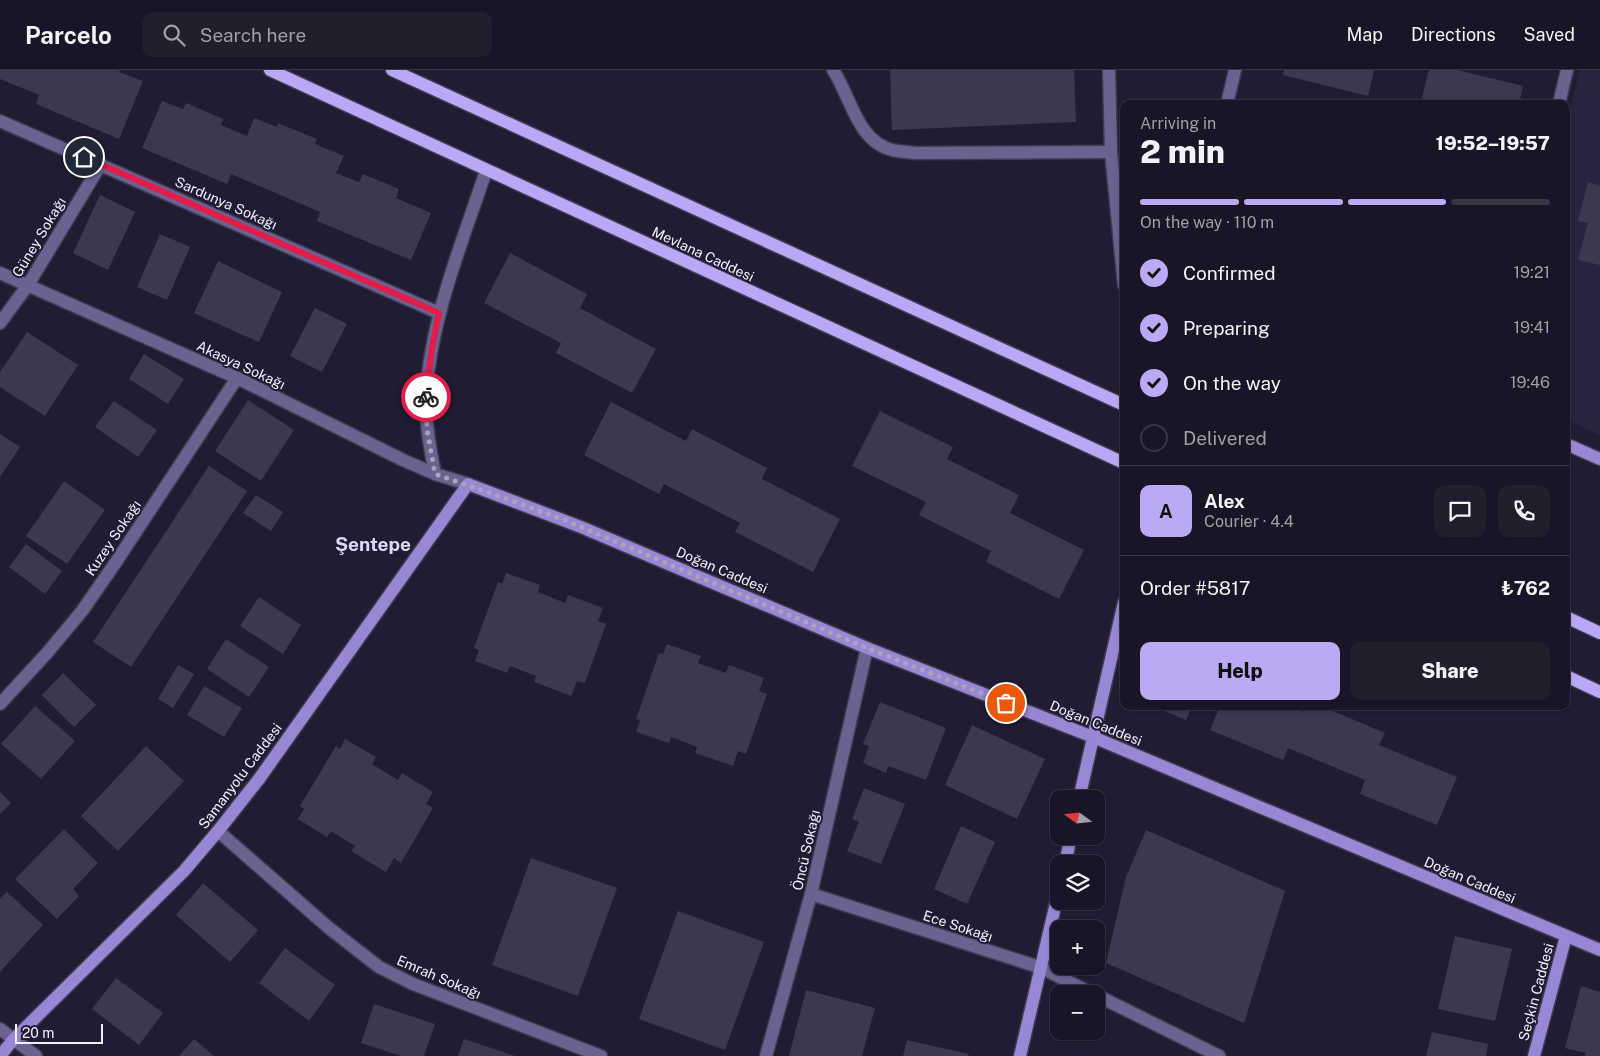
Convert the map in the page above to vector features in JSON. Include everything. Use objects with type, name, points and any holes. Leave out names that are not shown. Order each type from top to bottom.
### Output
[{"type":"main road","name":"Mevlana Caddesi","points":[[270,70],[1120,461]]},
{"type":"main road","points":[[392,70],[1120,403]]},
{"type":"main road","points":[[1570,619],[1600,633]]},
{"type":"main road","points":[[1570,678],[1600,692]]},
{"type":"street","points":[[833,70],[841,82],[862,127],[874,142],[892,150],[916,153],[1111,152]]},
{"type":"street","points":[[1108,70],[1111,152],[1120,244]]},
{"type":"street","points":[[1228,100],[1235,70]]},
{"type":"street","points":[[1559,100],[1566,70]]},
{"type":"street","name":"Sardunya Sokağı","points":[[0,121],[439,313]]},
{"type":"street","name":"Güney Sokağı","points":[[0,323],[28,285],[101,164]]},
{"type":"street","points":[[435,474],[427,429],[426,395],[432,348],[439,313],[486,170]]},
{"type":"street","name":"Akasya Sokağı","points":[[0,273],[237,378],[396,457],[435,474],[468,484]]},
{"type":"street","name":"Kuzey Sokağı","points":[[0,704],[47,653],[82,611],[237,378]]},
{"type":"street","points":[[1570,446],[1600,459]]},
{"type":"street","name":"Doğan Caddesi","points":[[468,484],[581,527],[867,648],[1093,737],[1600,950]]},
{"type":"street","name":"Samanyolu Caddesi","points":[[0,1056],[13,1040],[184,871],[218,831],[259,778],[468,484]]},
{"type":"street","points":[[1081,790],[1120,619]]},
{"type":"street","name":"Öncü Sokağı","points":[[766,1056],[811,894],[867,648]]},
{"type":"street","name":"Emrah Sokağı","points":[[218,831],[329,928],[379,967],[413,984],[601,1056]]},
{"type":"street","name":"Ece Sokağı","points":[[811,894],[1042,968],[1077,985]]},
{"type":"street","points":[[1020,1056],[1055,910]]},
{"type":"street","name":"Seçkin Caddesi","points":[[1534,1056],[1566,936]]},
{"type":"street","name":"Ece Sokağı","points":[[1105,999],[1219,1056]]},
{"type":"street","points":[[0,1029],[36,1056]]},
{"type":"shaded area","points":[[1580,70],[1600,70],[1600,435],[1570,421],[1570,111]]},
{"type":"building","points":[[0,70],[120,70],[119,72],[143,81],[119,139],[36,104],[39,95],[0,79]]},
{"type":"building","points":[[890,70],[1074,70],[1076,122],[892,130]]},
{"type":"building","points":[[1284,70],[1374,70],[1368,96],[1283,75]]},
{"type":"building","points":[[1429,70],[1457,70],[1523,86],[1520,100],[1421,100]]},
{"type":"building","points":[[162,101],[183,109],[186,103],[223,119],[221,125],[247,136],[254,118],[277,127],[278,123],[317,139],[315,144],[344,156],[336,173],[359,182],[363,174],[399,189],[396,198],[431,213],[411,260],[317,221],[320,212],[231,174],[227,184],[142,148]]},
{"type":"building","points":[[1588,182],[1600,186],[1600,265],[1578,260],[1588,223],[1578,221]]},
{"type":"building","points":[[100,195],[135,212],[108,270],[73,253]]},
{"type":"building","points":[[160,234],[190,247],[167,300],[137,287]]},
{"type":"building","points":[[510,253],[587,294],[580,308],[656,349],[632,393],[556,353],[561,343],[484,303]]},
{"type":"building","points":[[218,261],[282,292],[259,342],[194,313]]},
{"type":"building","points":[[315,308],[347,324],[322,372],[290,356]]},
{"type":"building","points":[[27,332],[78,365],[45,416],[0,387],[0,372]]},
{"type":"building","points":[[144,354],[184,379],[168,404],[129,379]]},
{"type":"building","points":[[248,400],[294,430],[261,481],[215,451]]},
{"type":"building","points":[[114,401],[157,430],[138,457],[95,427]]},
{"type":"building","points":[[611,402],[686,441],[692,429],[767,468],[762,479],[840,519],[813,572],[735,532],[740,523],[664,484],[659,494],[584,455]]},
{"type":"building","points":[[880,411],[953,447],[947,459],[1019,495],[1010,513],[1084,550],[1059,599],[986,562],[991,551],[919,515],[926,502],[852,466]]},
{"type":"building","points":[[0,434],[20,447],[0,477]]},
{"type":"building","points":[[209,466],[247,491],[131,667],[93,642]]},
{"type":"building","points":[[64,481],[105,510],[67,564],[26,536]]},
{"type":"building","points":[[256,495],[283,512],[271,531],[243,513]]},
{"type":"building","points":[[26,544],[62,571],[45,594],[9,567]]},
{"type":"building","points":[[506,573],[540,585],[538,592],[565,603],[568,595],[603,608],[598,621],[606,624],[585,683],[577,681],[571,696],[534,682],[536,676],[510,666],[507,673],[475,661],[479,650],[474,648],[498,582],[502,584]]},
{"type":"building","points":[[259,597],[301,625],[283,654],[240,626]]},
{"type":"building","points":[[226,639],[269,667],[249,697],[207,669]]},
{"type":"building","points":[[667,644],[701,656],[698,663],[726,673],[729,665],[764,678],[759,691],[767,694],[746,754],[738,751],[733,766],[695,753],[697,747],[671,737],[669,743],[636,732],[640,720],[636,719],[659,653],[663,654]]},
{"type":"building","points":[[178,665],[194,674],[173,708],[158,699]]},
{"type":"building","points":[[63,673],[96,705],[74,727],[42,695]]},
{"type":"building","points":[[204,686],[242,708],[224,737],[187,715]]},
{"type":"building","points":[[880,702],[946,728],[926,780],[888,766],[886,773],[863,763],[869,746],[863,744]]},
{"type":"building","points":[[35,706],[75,741],[41,779],[1,744]]},
{"type":"building","points":[[1162,710],[1190,710],[1186,720]]},
{"type":"building","points":[[1218,710],[1298,710],[1303,712],[1304,710],[1330,710],[1385,733],[1379,745],[1457,777],[1437,825],[1360,794],[1365,780],[1288,748],[1283,760],[1210,730]]},
{"type":"building","points":[[972,725],[1045,759],[1017,819],[945,785]]},
{"type":"building","points":[[345,739],[376,757],[372,764],[398,780],[402,773],[433,792],[426,804],[433,808],[401,863],[394,858],[386,872],[351,851],[355,846],[331,831],[327,837],[298,819],[304,809],[300,806],[336,746],[340,749]]},
{"type":"building","points":[[146,746],[184,781],[118,851],[81,816]]},
{"type":"building","points":[[864,788],[905,804],[881,864],[847,851],[859,822],[852,819]]},
{"type":"building","points":[[0,792],[11,803],[0,814]]},
{"type":"building","points":[[961,826],[995,842],[967,904],[934,889]]},
{"type":"building","points":[[64,829],[98,863],[73,889],[79,896],[57,919],[15,879]]},
{"type":"building","points":[[1146,830],[1285,891],[1244,1023],[1106,963],[1126,877]]},
{"type":"building","points":[[531,858],[617,888],[578,996],[492,965]]},
{"type":"building","points":[[203,883],[258,930],[230,962],[176,915]]},
{"type":"building","points":[[7,892],[43,925],[0,972],[0,899]]},
{"type":"building","points":[[678,911],[764,942],[725,1050],[639,1019]]},
{"type":"building","points":[[1455,936],[1512,949],[1495,1021],[1438,1009]]},
{"type":"building","points":[[285,948],[335,985],[309,1021],[259,983]]},
{"type":"building","points":[[116,978],[163,1013],[139,1045],[92,1009]]},
{"type":"building","points":[[1581,986],[1600,992],[1600,1056],[1585,1056],[1586,1053],[1565,1048]]},
{"type":"building","points":[[806,990],[875,1008],[862,1056],[789,1056]]},
{"type":"building","points":[[374,1004],[435,1024],[424,1056],[401,1056],[361,1043]]},
{"type":"building","points":[[1432,1032],[1488,1044],[1486,1056],[1426,1056]]},
{"type":"building","points":[[194,1039],[214,1056],[179,1056]]},
{"type":"building","points":[[464,1039],[515,1056],[458,1056]]},
{"type":"building","points":[[907,1040],[969,1054],[968,1056],[903,1056]]},
{"type":"way so far","points":[[426,397],[427,429],[435,474],[468,484],[567,521],[867,648],[1006,703]]},
{"type":"district","name":"Şentepe","points":[[373,544]]},
{"type":"route","points":[[84,157],[439,313],[432,348],[426,397]]}]
